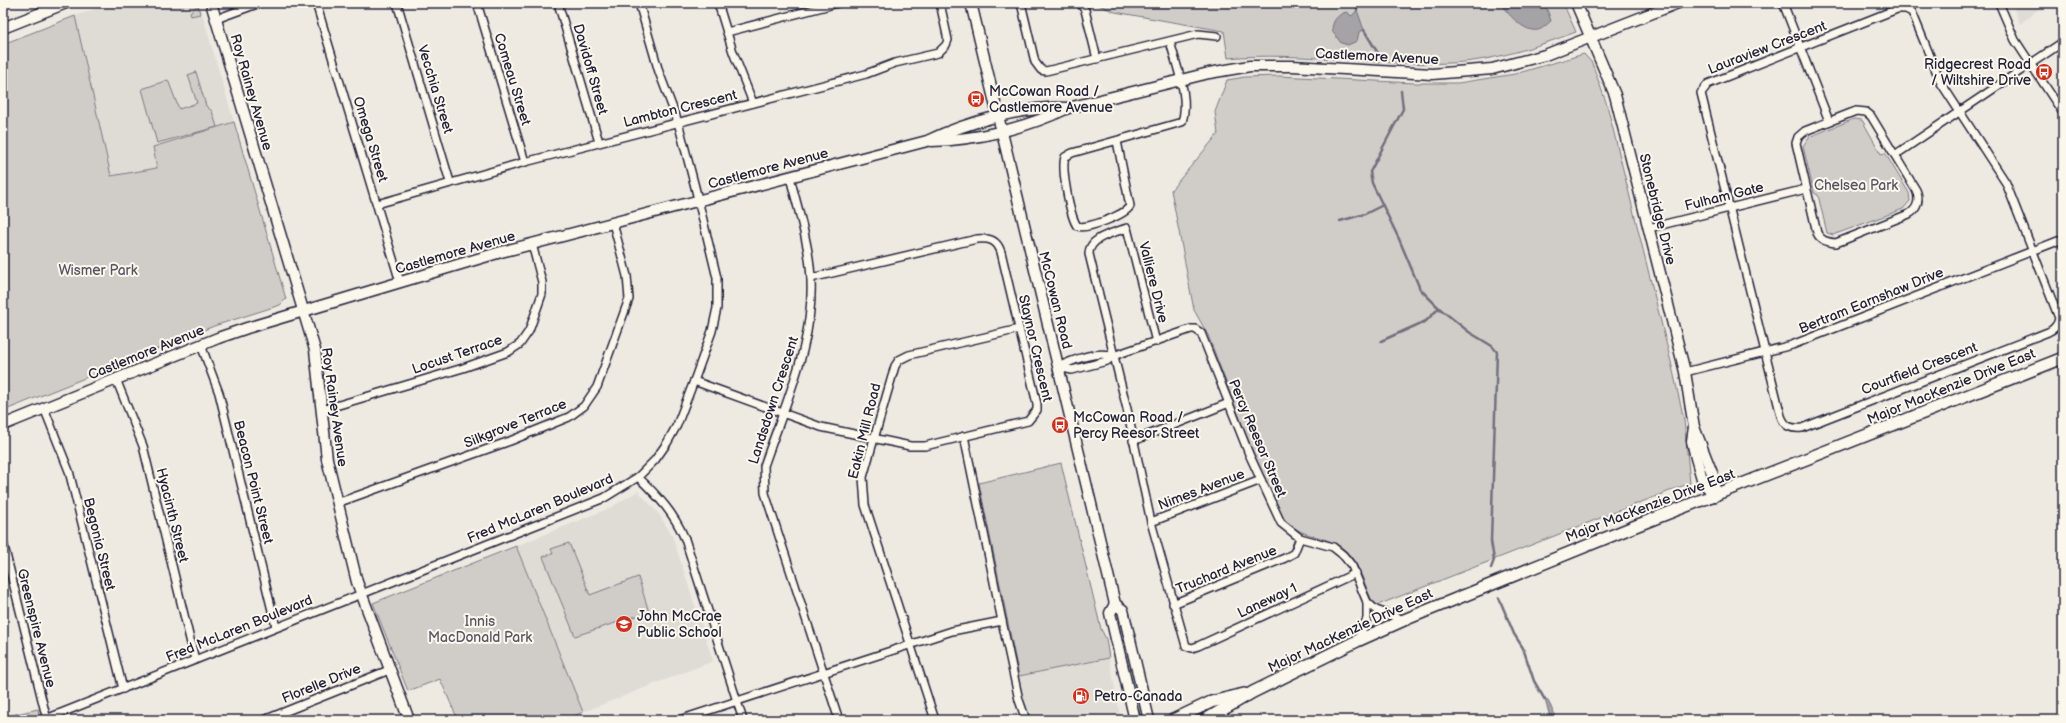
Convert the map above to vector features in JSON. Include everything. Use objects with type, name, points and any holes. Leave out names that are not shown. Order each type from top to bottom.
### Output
[{"type":"main road","name":"Major MacKenzie Drive East","points":[[1205,720],[1253,692],[1357,641],[1404,620],[2063,358]]},
{"type":"main road","name":"Major MacKenzie Drive East","points":[[1174,720],[1211,702],[1253,692]]},
{"type":"street","points":[[3,28],[66,3]]},
{"type":"street","name":"Roy Rainey Avenue","points":[[210,3],[315,350],[327,459],[360,594],[409,720]]},
{"type":"street","points":[[216,19],[260,3]]},
{"type":"street","name":"Omega Street","points":[[316,3],[400,282]]},
{"type":"street","name":"Vecchia Street","points":[[397,3],[450,182]]},
{"type":"street","name":"Comeau Street","points":[[477,3],[525,162]]},
{"type":"street","name":"Davidoff Street","points":[[558,3],[599,142]]},
{"type":"street","name":"Fred McLaren Boulevard","points":[[46,719],[604,498],[638,477],[655,460],[667,444],[677,425],[694,381],[714,326],[718,292],[716,269],[678,122],[659,72],[638,3]]},
{"type":"street","points":[[718,3],[736,61],[753,103]]},
{"type":"street","points":[[727,32],[838,3]]},
{"type":"street","name":"Lambton Crescent","points":[[377,204],[450,182],[938,53],[946,45],[948,40],[940,3]]},
{"type":"street","name":"McCowan Road","points":[[971,3],[1115,604],[1123,610],[1149,720]]},
{"type":"street","points":[[1021,3],[1035,62],[1041,70],[1052,70],[1198,34],[1217,36]]},
{"type":"street","points":[[1080,3],[1085,10],[1097,59]]},
{"type":"street","name":"Stonebridge Drive","points":[[1576,3],[1616,95],[1685,372],[1694,428],[1692,441],[1696,458],[1703,482],[1715,496]]},
{"type":"street","name":"Castlemore Avenue","points":[[927,141],[954,140],[1043,120],[1068,108],[1223,70],[1258,66],[1419,73],[1474,71],[1525,61],[1678,3]]},
{"type":"street","points":[[1783,3],[1829,121]]},
{"type":"street","points":[[1999,3],[2012,35],[2063,114]]},
{"type":"street","name":"Lauraview Crescent","points":[[1765,352],[1702,100],[1702,90],[1708,84],[1897,10],[1909,10],[1914,16],[1941,82],[2006,183],[2034,251]]},
{"type":"street","points":[[1117,140],[1130,206],[1126,211],[1117,216],[1085,228],[1077,226],[1073,215],[1064,171],[1064,157],[1117,140],[1182,122],[1184,103],[1170,41]]},
{"type":"street","points":[[1895,155],[2063,42]]},
{"type":"street","name":"Castlemore Avenue","points":[[3,425],[233,332],[400,282],[532,244],[927,141],[953,129],[1038,108],[1068,108]]},
{"type":"street","points":[[1856,111],[1866,112],[1895,155],[1918,194],[1915,209],[1909,214],[1842,240],[1829,242],[1822,240],[1819,236],[1806,189],[1796,143],[1798,137],[1805,131],[1856,111]]},
{"type":"street","name":"Landsdown Crescent","points":[[790,177],[809,255],[811,278],[810,322],[806,346],[764,466],[765,494],[839,720]]},
{"type":"street","name":"Fulham Gate","points":[[1649,228],[1806,189]]},
{"type":"street","name":"Silkgrove Terrace","points":[[337,503],[517,438],[569,417],[584,406],[598,387],[629,299],[627,276],[613,223]]},
{"type":"street","name":"Valliere Drive","points":[[1113,356],[1089,250],[1095,240],[1127,228],[1156,342]]},
{"type":"street","name":"Staynor Crescent","points":[[694,381],[782,414],[842,433],[917,447],[1028,421],[1034,416],[1037,404],[1001,252],[997,243],[990,239],[977,238],[811,278]]},
{"type":"street","name":"Bertram Earnshaw Drive","points":[[1685,372],[1792,346],[2063,239]]},
{"type":"street","name":"Locust Terrace","points":[[322,410],[463,368],[508,352],[520,344],[529,331],[542,294],[542,282],[532,244]]},
{"type":"street","name":"Courtfield Crescent","points":[[1765,352],[1784,424],[1791,429],[1802,428],[2053,330],[2059,318],[2034,251]]},
{"type":"street","name":"Eakin Mill Road","points":[[935,720],[863,497],[863,477],[895,366],[899,360],[909,355],[1019,329]]},
{"type":"street","name":"Percy Reesor Street","points":[[1058,368],[1072,370],[1107,361],[1113,356],[1195,329],[1201,333],[1228,404],[1281,523],[1300,538],[1333,547],[1348,560],[1356,573],[1367,602],[1367,619],[1357,641]]},
{"type":"street","name":"Beacon Point Street","points":[[201,345],[219,393],[276,627]]},
{"type":"street","points":[[1113,356],[1173,604]]},
{"type":"street","name":"Hyacinth Street","points":[[116,379],[143,446],[195,660]]},
{"type":"street","points":[[1133,440],[1228,404]]},
{"type":"street","name":"Begonia Street","points":[[44,408],[69,470],[122,689]]},
{"type":"street","points":[[964,436],[1019,700],[1026,720]]},
{"type":"street","points":[[638,477],[664,503],[678,522],[743,720]]},
{"type":"street","name":"Nimes Avenue","points":[[1152,522],[1261,480]]},
{"type":"street","name":"Truchard Avenue","points":[[1173,604],[1285,558],[1294,553],[1300,538]]},
{"type":"street","name":"Greenspire Avenue","points":[[3,542],[46,719]]},
{"type":"street","name":"Laneway 1","points":[[1173,604],[1184,643],[1189,648],[1198,646],[1356,573]]},
{"type":"street","points":[[1367,602],[1376,610],[1404,620]]},
{"type":"street","name":"McCowan Road","points":[[1115,604],[1110,613],[1134,720]]},
{"type":"street","points":[[679,720],[952,631],[1002,621]]},
{"type":"street","name":"Florelle Drive","points":[[264,720],[389,670]]},
{"type":"shaded area","points":[[112,3],[199,3],[234,122],[154,147],[158,168],[111,177],[75,16]]},
{"type":"shaded area","points":[[1500,3],[1545,3],[1551,21],[1543,28],[1538,30],[1527,28],[1511,17]]},
{"type":"shaded area","points":[[2012,3],[2046,3],[2020,24]]},
{"type":"shaded area","points":[[1357,10],[1364,30],[1359,32],[1357,41],[1348,45],[1341,43],[1332,31],[1334,21],[1343,13],[1346,12],[1352,16]]},
{"type":"shaded area","name":"John McCrae Public School","points":[[638,491],[658,513],[672,535],[713,661],[583,712],[516,546],[610,508]]},
{"type":"shaded area","points":[[1109,658],[1121,720],[1031,720],[1024,702],[1019,676]]},
{"type":"shaded area","points":[[1545,700],[1548,701],[1558,720],[1551,720]]},
{"type":"green space","points":[[1094,3],[1563,3],[1576,32],[1530,48],[1467,62],[1422,64],[1284,56],[1228,58],[1224,31],[1115,12]]},
{"type":"green space","points":[[198,5],[200,14],[191,16],[190,12]]},
{"type":"green space","name":"Wismer Park","points":[[75,16],[111,176],[157,168],[153,147],[234,122],[286,299],[280,305],[214,326],[3,411],[3,44]]},
{"type":"green space","points":[[1584,54],[1592,63],[1607,105],[1671,362],[1684,420],[1690,483],[1375,606],[1359,570],[1351,556],[1345,550],[1327,540],[1301,532],[1285,521],[1279,511],[1250,445],[1208,335],[1194,310],[1171,190],[1218,134],[1215,112],[1227,80],[1245,77],[1279,76],[1415,83],[1458,83],[1515,74]]},
{"type":"green space","points":[[196,72],[206,106],[212,111],[217,127],[157,143],[142,89],[168,80],[179,109],[197,103],[188,75]]},
{"type":"green space","name":"Chelsea Park","points":[[1854,119],[1862,120],[1881,154],[1885,153],[1909,193],[1910,201],[1903,209],[1833,235],[1827,233],[1818,195],[1814,193],[1803,146],[1809,137]]},
{"type":"green space","points":[[1061,463],[1101,629],[1106,639],[1109,658],[1019,676],[979,483]]},
{"type":"green space","points":[[569,543],[590,595],[638,577],[649,612],[575,636],[543,557],[553,553],[551,549]]},
{"type":"green space","name":"Innis MacDonald Park","points":[[516,546],[583,712],[565,720],[458,720],[440,679],[408,691],[373,603]]},
{"type":"green space","points":[[38,709],[40,720],[3,720],[3,717]]},
{"type":"waterway","points":[[1357,3],[1357,10]]},
{"type":"waterway","points":[[1364,30],[1379,55]]},
{"type":"waterway","points":[[1401,91],[1403,109],[1370,172],[1372,183],[1399,239],[1420,289],[1439,308],[1469,332],[1492,346],[1497,352],[1491,541],[1494,560],[1491,568]]},
{"type":"waterway","points":[[1340,221],[1365,214],[1381,206]]},
{"type":"waterway","points":[[1381,341],[1426,321],[1439,308]]},
{"type":"waterway","points":[[1499,598],[1514,634],[1523,648],[1534,681],[1545,700]]},
{"type":"place","name":"Ridgecrest Road / Wiltshire Drive","points":[[2044,72]]},
{"type":"place","name":"McCowan Road / Castlemore Avenue","points":[[976,99]]},
{"type":"place","name":"McCowan Road / Percy Reesor Street","points":[[1060,425]]},
{"type":"place","name":"John McCrae Public School","points":[[624,624]]},
{"type":"place","name":"Petro-Canada","points":[[1081,696]]}]
